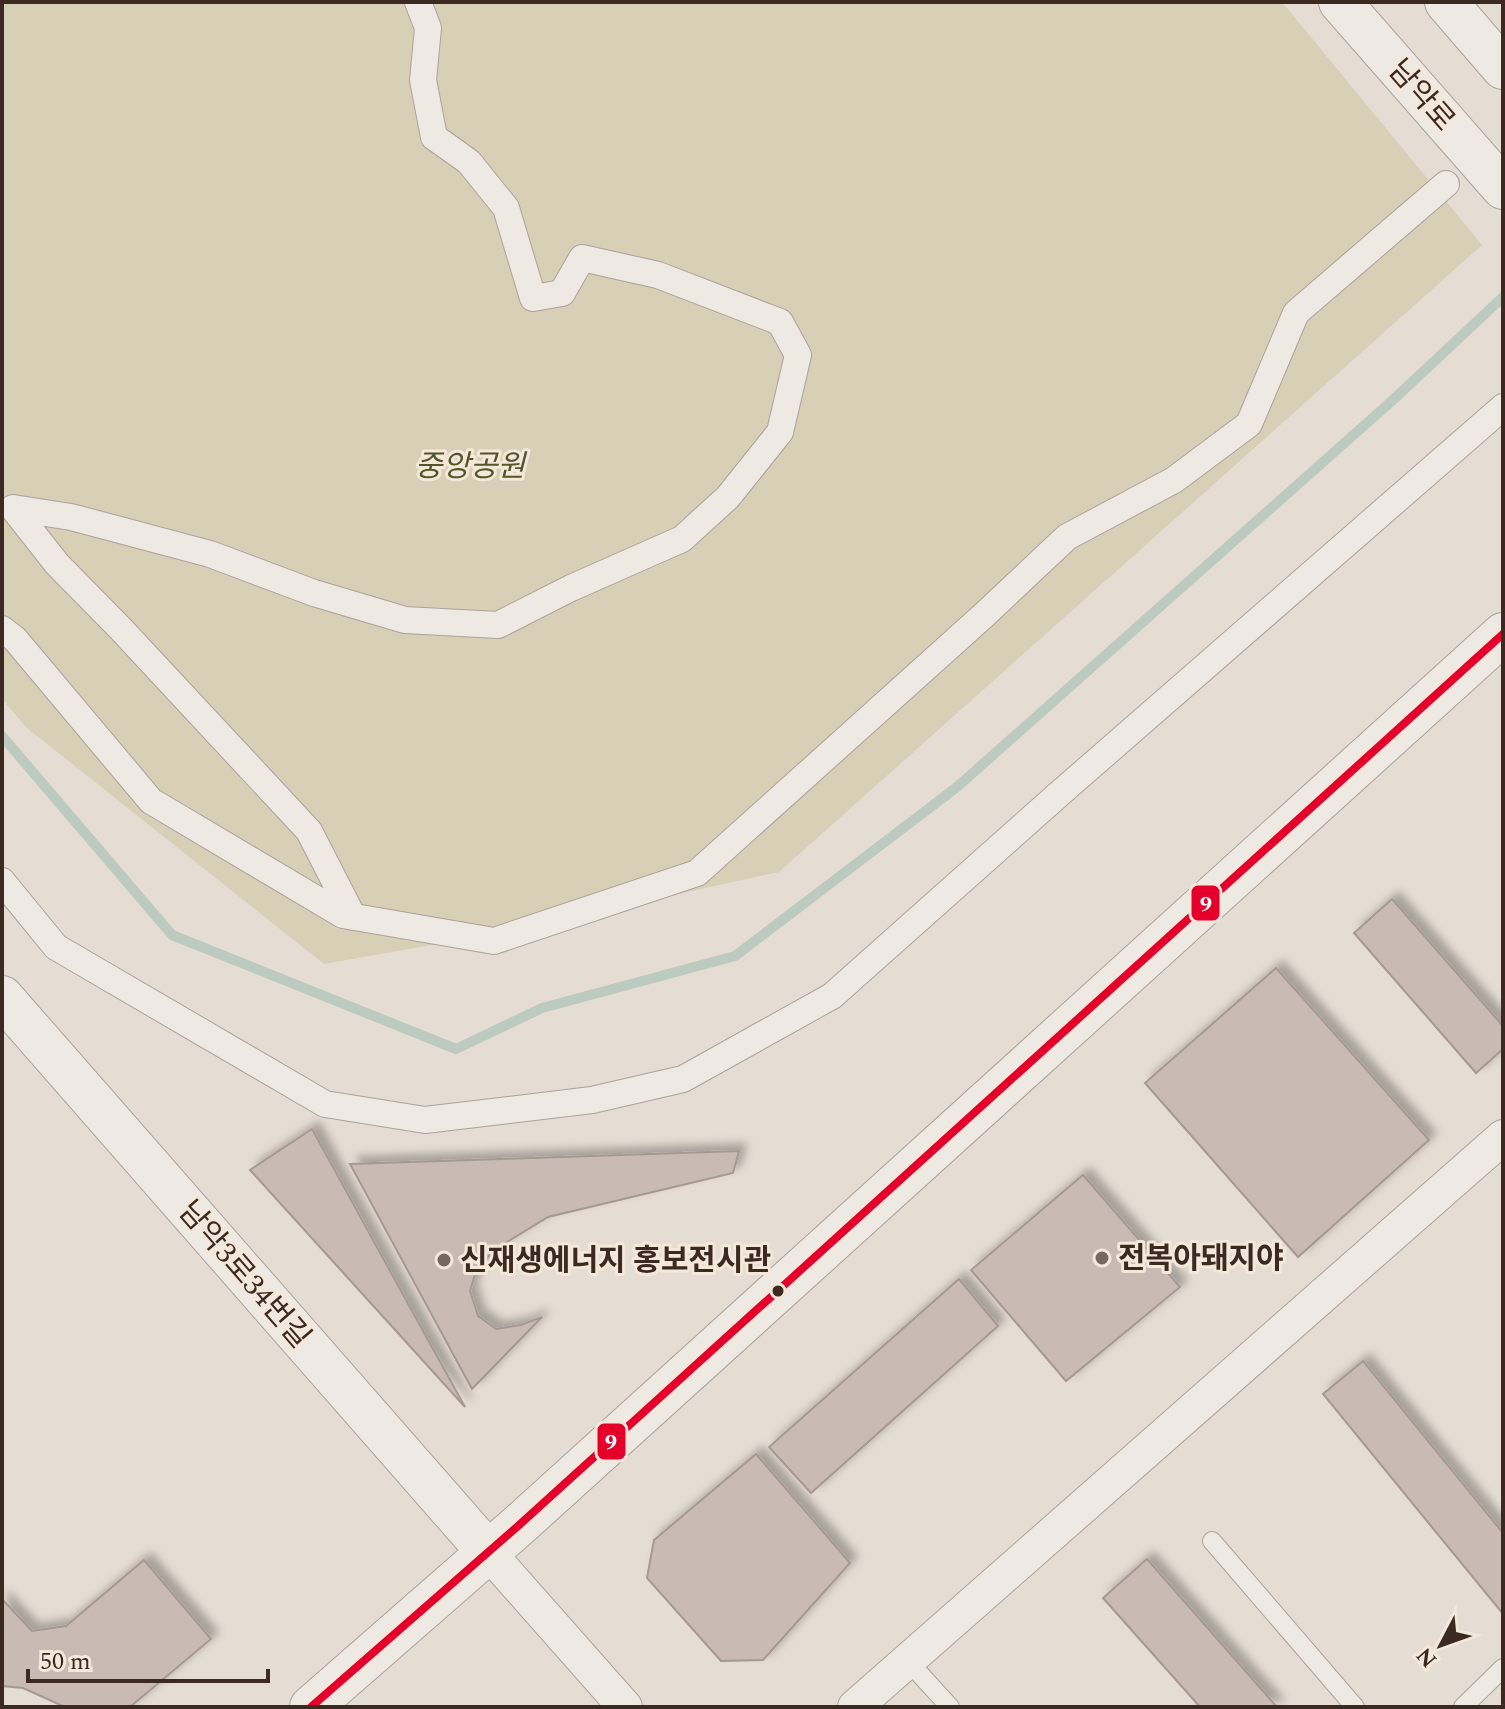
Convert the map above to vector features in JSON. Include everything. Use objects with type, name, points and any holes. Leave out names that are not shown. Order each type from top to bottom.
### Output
[{"type":"street","points":[[353,917],[309,831],[57,564],[13,508],[71,517],[210,554],[314,593],[405,620],[498,625],[571,588],[682,539],[728,497],[780,432],[798,355],[780,322],[658,275],[582,258],[562,293],[533,298],[506,208],[469,162],[434,137],[423,80],[428,28],[418,2]]},
{"type":"street","name":"남악로","points":[[1340,2],[1503,188]]},
{"type":"street","points":[[1446,2],[1503,68]]},
{"type":"street","points":[[2,629],[15,639],[151,801],[343,915],[494,941],[697,873],[1067,537],[1174,480],[1249,424],[1296,313],[1446,184]]},
{"type":"street","points":[[2,881],[56,947],[325,1104],[425,1120],[592,1100],[683,1079],[832,996],[1071,783],[1503,407]]},
{"type":"street","points":[[311,1707],[488,1552],[1503,634]]},
{"type":"street","name":"남악3로34번길","points":[[2,997],[488,1552]]},
{"type":"street","points":[[855,1707],[1503,1137]]},
{"type":"street","points":[[488,1552],[625,1707]]},
{"type":"lane","points":[[1212,1541],[1355,1707]]},
{"type":"lane","points":[[908,1661],[950,1707]]},
{"type":"lane","points":[[1463,1707],[1503,1668]]},
{"type":"green space","name":"중앙공원","points":[[2,2],[1282,2],[1482,245],[779,872],[488,935],[324,964],[27,728],[2,699]]},
{"type":"building","points":[[1392,899],[1503,1026],[1503,1049],[1476,1073],[1354,933]]},
{"type":"building","points":[[1276,968],[1429,1140],[1298,1257],[1145,1083]]},
{"type":"building","points":[[312,1129],[406,1300],[465,1407],[250,1170]]},
{"type":"building","name":"신재생에너지 홍보전시관","points":[[739,1151],[733,1173],[548,1217],[494,1250],[476,1271],[470,1291],[478,1316],[496,1329],[521,1325],[542,1317],[472,1389],[350,1164]]},
{"type":"building","points":[[1083,1175],[1180,1287],[1066,1381],[971,1270]]},
{"type":"building","points":[[959,1279],[998,1326],[811,1493],[769,1447]]},
{"type":"building","points":[[1363,1361],[1503,1533],[1503,1614],[1323,1394]]},
{"type":"building","points":[[756,1454],[850,1563],[763,1660],[721,1661],[647,1578],[654,1540]]},
{"type":"building","points":[[1147,1559],[1277,1707],[1200,1707],[1103,1598]]},
{"type":"building","points":[[144,1560],[211,1639],[130,1707],[65,1707],[23,1688],[2,1686],[2,1599],[32,1631],[66,1626]]},
{"type":"waterway","points":[[2,736],[172,935],[456,1049],[542,1008],[735,956],[957,787],[1394,399],[1503,297]]},
{"type":"transit line","name":"9","points":[[311,1707],[518,1526],[1503,634]]},
{"type":"place","name":"전복아돼지야","points":[[1102,1258]]},
{"type":"place","name":"신재생에너지 홍보전시관","points":[[444,1260]]}]
